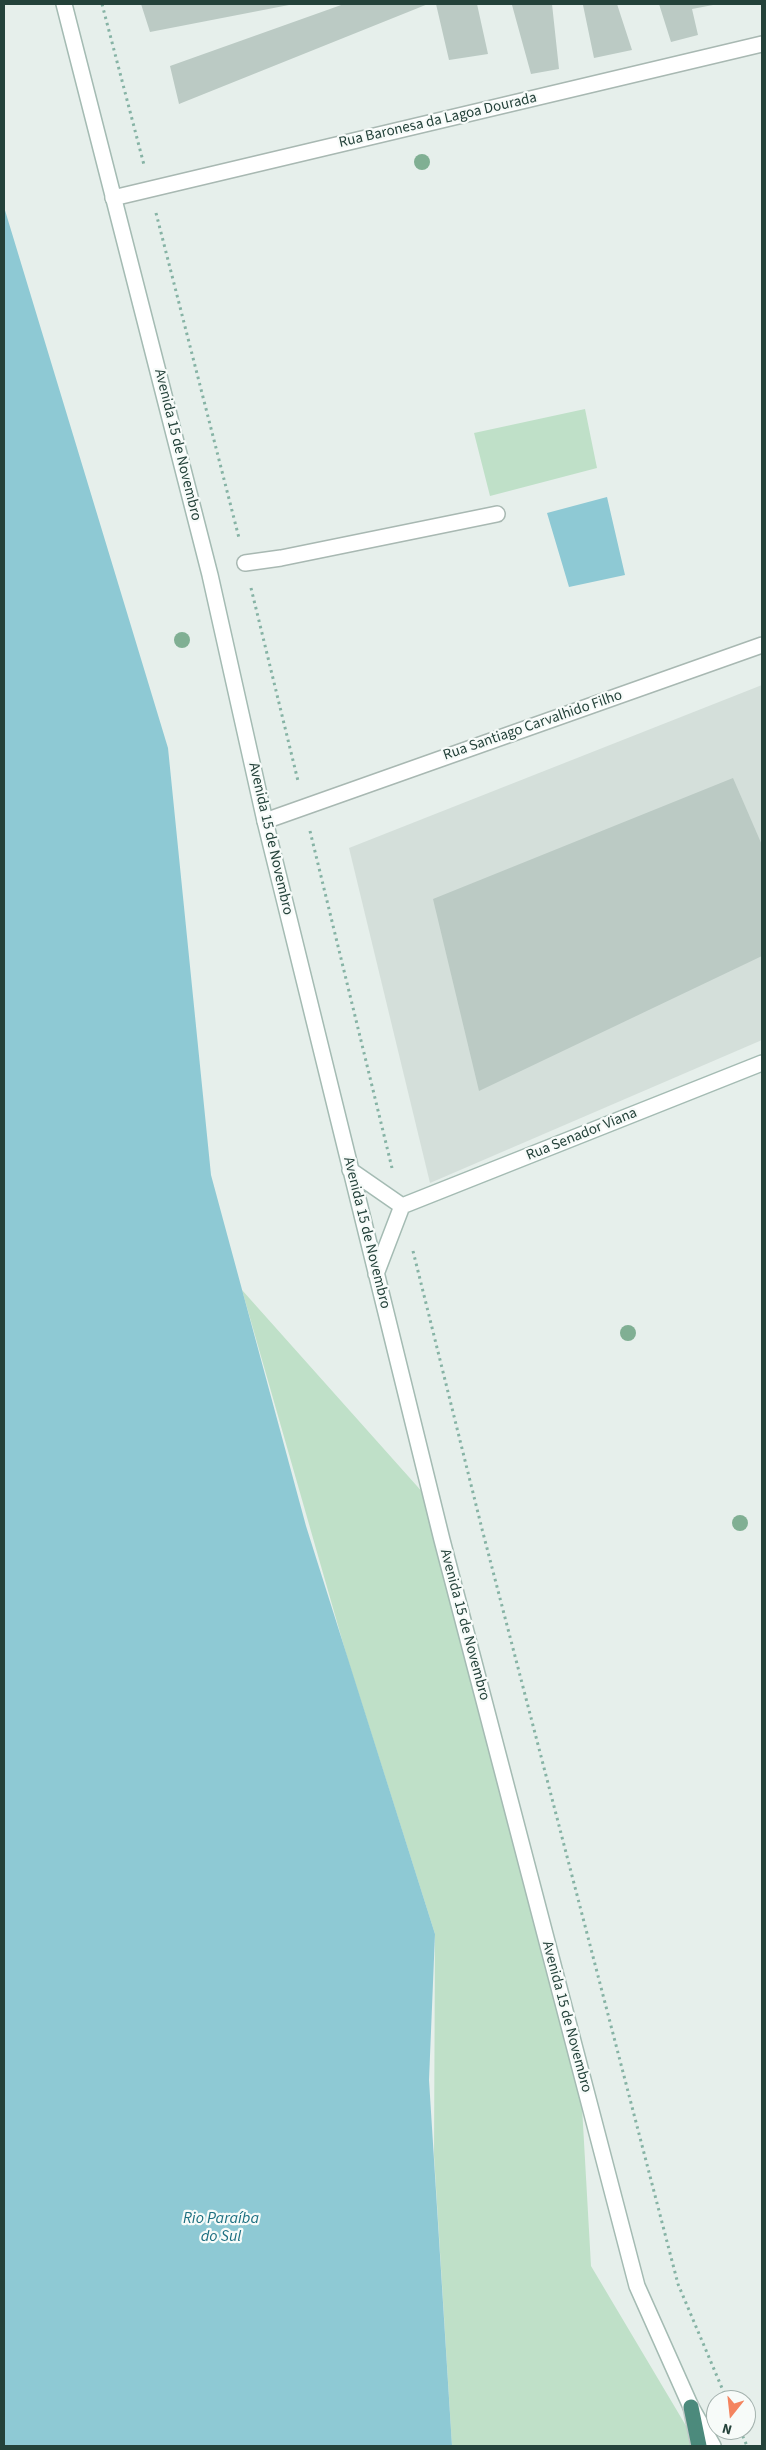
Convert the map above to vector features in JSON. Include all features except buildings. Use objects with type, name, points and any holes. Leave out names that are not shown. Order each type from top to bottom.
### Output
[{"type":"highway","points":[[691,2407],[699,2446]]},
{"type":"main road","name":"Avenida 15 de Novembro","points":[[64,4],[210,575],[265,821],[442,1540],[636,2286],[691,2407],[713,2446]]},
{"type":"main road","name":"Rua Baronesa da Lagoa Dourada","points":[[113,198],[762,44]]},
{"type":"main road","points":[[245,563],[281,558],[497,514]]},
{"type":"main road","name":"Rua Santiago Carvalhido Filho","points":[[265,821],[540,722],[730,658],[762,645]]},
{"type":"main road","name":"Rua Senador Viana","points":[[402,1206],[762,1063]]},
{"type":"main road","points":[[350,1170],[402,1206],[376,1274]]},
{"type":"path","points":[[102,4],[245,563],[482,1529],[678,2284],[723,2390]]},
{"type":"shaded area","points":[[762,685],[762,1040],[430,1183],[349,848]]},
{"type":"green space","points":[[585,409],[597,468],[490,496],[474,433]]},
{"type":"green space","points":[[242,1290],[433,1504],[580,2071],[591,2266],[698,2446],[452,2446],[434,2155],[435,1934],[347,1657]]},
{"type":"water","name":"Rio Paraíba do Sul","points":[[4,207],[168,748],[211,1175],[306,1526],[435,1934],[429,2080],[452,2446],[4,2446]]},
{"type":"water","points":[[607,497],[625,575],[569,587],[547,513]]}]
